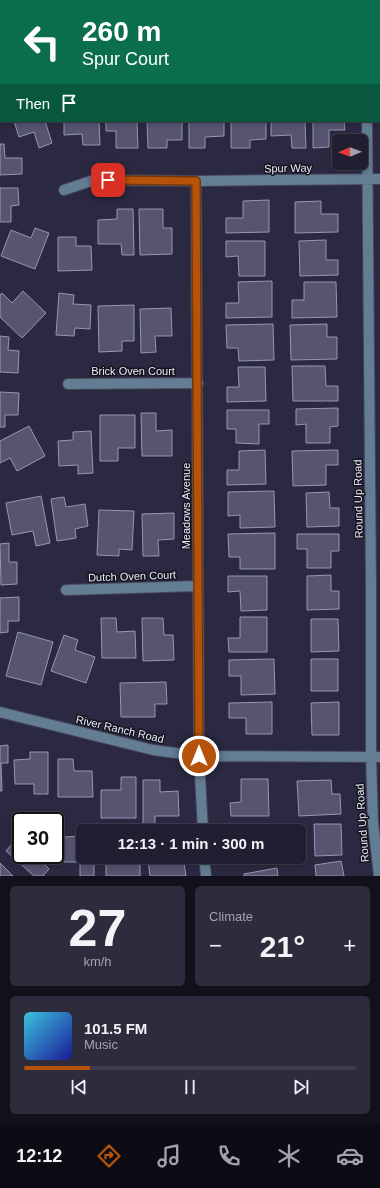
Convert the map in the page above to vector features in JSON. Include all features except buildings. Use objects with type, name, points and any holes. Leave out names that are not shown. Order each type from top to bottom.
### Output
[{"type":"street","name":"Round Up Road","points":[[367,122],[376,587],[373,822],[379,876]]},
{"type":"street","name":"Spur Way","points":[[64,190],[94,180],[196,181],[380,179]]},
{"type":"street","name":"Meadows Avenue","points":[[196,181],[199,756],[203,824]]},
{"type":"street","name":"Brick Oven Court","points":[[68,384],[198,383]]},
{"type":"street","name":"Dutch Oven Court","points":[[66,590],[198,586]]},
{"type":"street","name":"River Ranch Road","points":[[0,712],[153,750],[199,756],[375,757]]},
{"type":"street","points":[[205,864],[206,876]]},
{"type":"route","points":[[108,180],[196,181],[199,756]]}]
